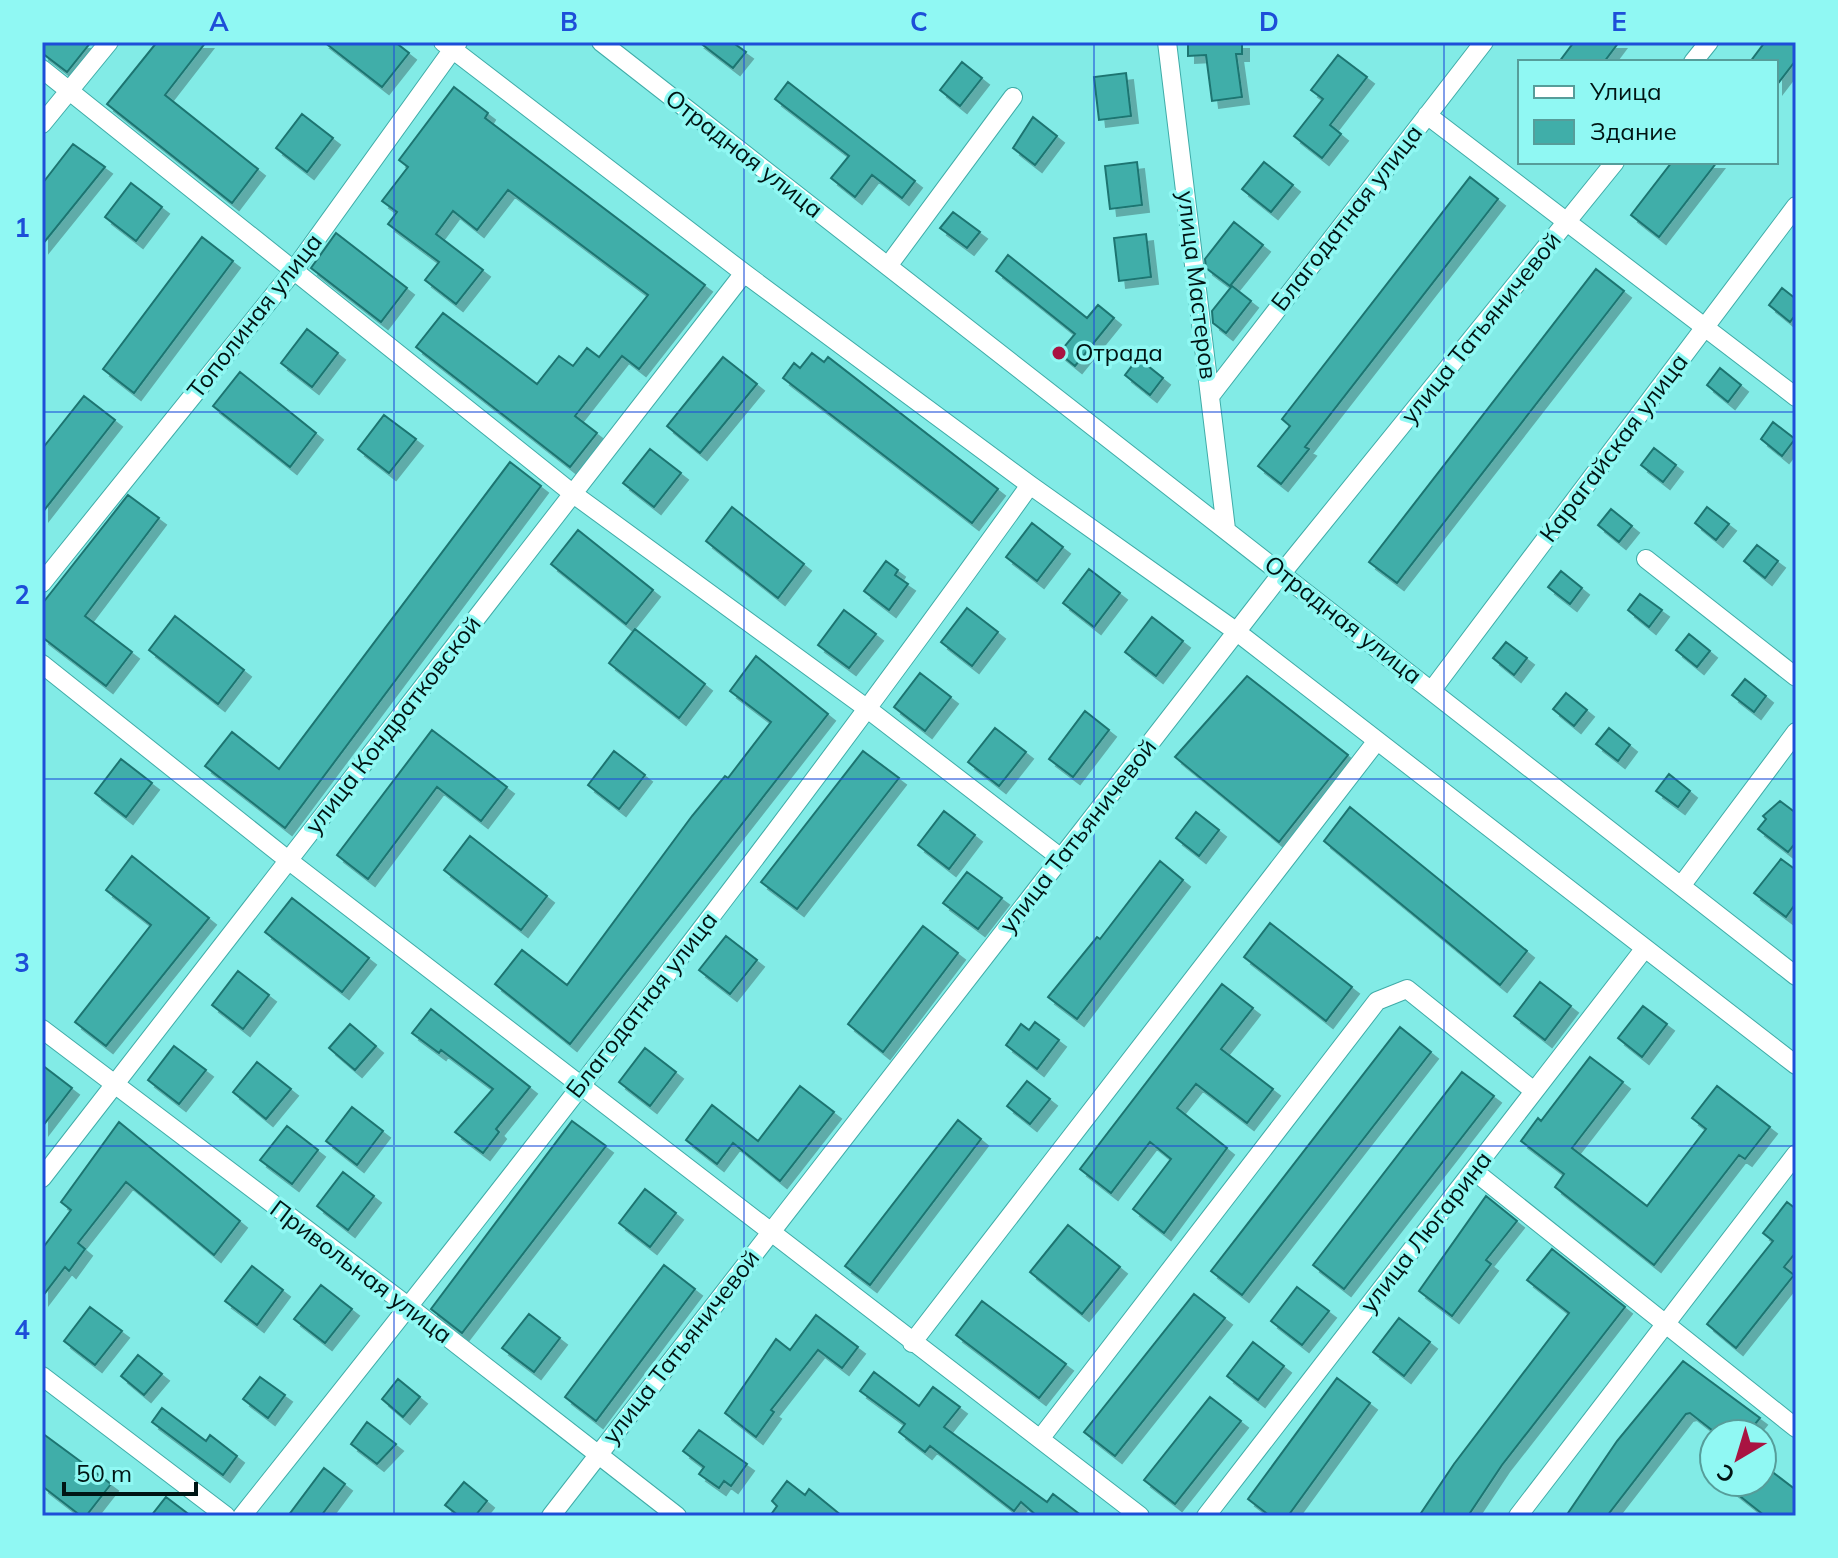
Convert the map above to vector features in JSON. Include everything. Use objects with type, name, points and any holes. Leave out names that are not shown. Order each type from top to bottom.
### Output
[{"type":"street","points":[[42,124],[109,42]]},
{"type":"street","name":"Отрадная улица","points":[[601,42],[1796,976]]},
{"type":"street","name":"улица Мастеров","points":[[1167,42],[1226,529]]},
{"type":"street","name":"Благодатная улица","points":[[1211,395],[1484,42]]},
{"type":"street","points":[[1695,60],[1709,42]]},
{"type":"street","points":[[451,45],[744,273],[1030,485],[1237,632],[1796,1065]]},
{"type":"street","name":"Тополиная улица","points":[[42,583],[294,270],[451,45]]},
{"type":"street","points":[[42,69],[572,493],[869,710],[1061,858]]},
{"type":"street","points":[[888,266],[1013,97]]},
{"type":"street","points":[[1427,115],[1569,220],[1796,397]]},
{"type":"street","name":"улица Татьяничевой","points":[[551,1516],[1282,573],[1613,164]]},
{"type":"street","name":"Карагайская улица","points":[[1432,690],[1796,206]]},
{"type":"street","name":"улица Кондратковской","points":[[42,1178],[744,273]]},
{"type":"street","name":"Благодатная улица","points":[[242,1516],[409,1307],[869,710],[1030,485]]},
{"type":"street","points":[[1646,559],[1796,677]]},
{"type":"street","points":[[42,664],[288,860],[1140,1516]]},
{"type":"street","points":[[1681,886],[1796,732]]},
{"type":"street","points":[[912,1343],[1376,742]]},
{"type":"street","name":"улица Люгарина","points":[[1206,1516],[1645,948]]},
{"type":"street","points":[[1040,1439],[1377,1001],[1407,989],[1534,1091]]},
{"type":"street","name":"Привольная улица","points":[[42,1029],[113,1086],[409,1307],[677,1516]]},
{"type":"street","points":[[1518,1516],[1796,1154]]},
{"type":"street","points":[[1474,1171],[1796,1428]]},
{"type":"street","points":[[42,1376],[226,1516]]},
{"type":"building","points":[[42,42],[91,42],[67,72],[42,53]]},
{"type":"building","points":[[157,42],[206,42],[165,95],[258,169],[232,203],[107,104]]},
{"type":"building","points":[[324,42],[395,42],[409,53],[382,87]]},
{"type":"building","points":[[699,42],[732,42],[746,52],[733,68]]},
{"type":"building","points":[[1188,42],[1242,42],[1242,54],[1236,54],[1242,97],[1212,101],[1206,55],[1188,56]]},
{"type":"building","points":[[1574,42],[1619,42],[1606,60],[1560,60]]},
{"type":"building","points":[[1765,42],[1796,42],[1796,60],[1778,83],[1778,60],[1752,60]]},
{"type":"building","points":[[1338,55],[1367,77],[1330,125],[1341,134],[1322,158],[1294,136],[1323,99],[1311,90]]},
{"type":"building","points":[[962,62],[982,78],[960,106],[940,90]]},
{"type":"building","points":[[1126,73],[1131,116],[1099,120],[1094,77]]},
{"type":"building","points":[[788,82],[915,181],[902,198],[872,175],[855,197],[831,178],[849,156],[775,99]]},
{"type":"building","points":[[454,87],[488,113],[485,118],[705,285],[639,369],[622,356],[575,416],[597,433],[570,467],[416,347],[443,313],[537,384],[559,356],[573,366],[587,348],[599,357],[648,295],[508,190],[477,230],[453,211],[436,234],[483,270],[456,304],[425,280],[439,262],[388,224],[397,212],[382,201],[408,167],[399,160]]},
{"type":"building","points":[[302,114],[333,138],[307,172],[276,148]]},
{"type":"building","points":[[1033,117],[1057,136],[1035,165],[1013,148]]},
{"type":"building","points":[[73,144],[105,167],[42,245],[42,184]]},
{"type":"building","points":[[1137,162],[1142,205],[1110,209],[1105,166]]},
{"type":"building","points":[[1264,162],[1293,185],[1271,212],[1242,189]]},
{"type":"building","points":[[1670,164],[1715,164],[1659,237],[1631,215]]},
{"type":"building","points":[[1470,177],[1498,199],[1305,447],[1309,449],[1281,484],[1258,466],[1290,426],[1282,419]]},
{"type":"building","points":[[131,183],[162,207],[136,241],[105,217]]},
{"type":"building","points":[[953,212],[980,232],[967,248],[940,228]]},
{"type":"building","points":[[1234,222],[1263,245],[1230,286],[1206,268],[1205,259]]},
{"type":"building","points":[[336,233],[407,288],[381,322],[311,268]]},
{"type":"building","points":[[1146,234],[1151,277],[1119,281],[1114,238]]},
{"type":"building","points":[[202,237],[233,261],[134,393],[103,369]]},
{"type":"building","points":[[1008,255],[1087,318],[1098,305],[1114,318],[1075,366],[1059,353],[1075,334],[996,271]]},
{"type":"building","points":[[1596,269],[1624,291],[1397,583],[1369,562]]},
{"type":"building","points":[[1232,286],[1251,301],[1226,333],[1213,323],[1212,311]]},
{"type":"building","points":[[1782,288],[1796,299],[1796,314],[1790,322],[1769,305]]},
{"type":"building","points":[[307,329],[338,353],[312,387],[281,363]]},
{"type":"building","points":[[812,353],[824,362],[828,357],[998,489],[972,523],[783,378],[794,363],[800,368]]},
{"type":"building","points":[[723,357],[757,384],[700,453],[667,426]]},
{"type":"building","points":[[1138,358],[1163,378],[1150,395],[1125,375]]},
{"type":"building","points":[[1720,368],[1741,385],[1728,402],[1707,385]]},
{"type":"building","points":[[240,372],[316,433],[290,467],[213,406]]},
{"type":"building","points":[[84,396],[115,420],[42,513],[42,449]]},
{"type":"building","points":[[384,415],[416,439],[389,473],[358,449]]},
{"type":"building","points":[[1773,422],[1795,439],[1782,456],[1761,439]]},
{"type":"building","points":[[1654,448],[1676,465],[1663,482],[1641,465]]},
{"type":"building","points":[[650,449],[681,473],[654,507],[623,483]]},
{"type":"building","points":[[510,462],[541,486],[285,828],[205,766],[232,732],[279,769]]},
{"type":"building","points":[[128,495],[159,518],[85,616],[132,652],[106,686],[42,637],[42,604]]},
{"type":"building","points":[[732,507],[804,564],[778,598],[706,541]]},
{"type":"building","points":[[1707,507],[1729,524],[1716,540],[1695,523]]},
{"type":"building","points":[[1611,509],[1632,526],[1619,542],[1598,525]]},
{"type":"building","points":[[1032,523],[1063,547],[1037,581],[1006,557]]},
{"type":"building","points":[[578,530],[653,590],[626,624],[551,564]]},
{"type":"building","points":[[1757,545],[1778,561],[1765,578],[1744,561]]},
{"type":"building","points":[[886,561],[898,570],[895,575],[908,584],[889,610],[864,591]]},
{"type":"building","points":[[1089,569],[1120,593],[1094,627],[1063,603]]},
{"type":"building","points":[[1561,571],[1582,588],[1570,604],[1548,587]]},
{"type":"building","points":[[1640,594],[1662,610],[1649,627],[1628,610]]},
{"type":"building","points":[[967,608],[998,632],[972,666],[941,642]]},
{"type":"building","points":[[844,610],[876,634],[849,668],[818,645]]},
{"type":"building","points":[[175,616],[244,670],[218,704],[149,650]]},
{"type":"building","points":[[1152,617],[1183,641],[1156,676],[1125,652]]},
{"type":"building","points":[[635,629],[705,684],[679,718],[609,663]]},
{"type":"building","points":[[1689,634],[1710,651],[1697,667],[1676,650]]},
{"type":"building","points":[[1506,642],[1527,658],[1514,675],[1493,658]]},
{"type":"building","points":[[756,656],[828,714],[570,1044],[495,984],[522,950],[567,985],[692,816],[725,776],[728,778],[771,722],[730,691]]},
{"type":"building","points":[[920,673],[951,697],[925,731],[894,707]]},
{"type":"building","points":[[1247,676],[1348,755],[1279,842],[1175,757]]},
{"type":"building","points":[[1745,679],[1766,696],[1754,712],[1732,695]]},
{"type":"building","points":[[1566,693],[1587,710],[1574,726],[1553,709]]},
{"type":"building","points":[[1085,711],[1109,730],[1073,777],[1049,759]]},
{"type":"building","points":[[995,728],[1026,752],[999,786],[968,762]]},
{"type":"building","points":[[1609,728],[1630,745],[1618,761],[1596,744]]},
{"type":"building","points":[[432,730],[507,787],[481,821],[437,787],[368,879],[337,855]]},
{"type":"building","points":[[614,751],[645,775],[619,809],[588,785]]},
{"type":"building","points":[[863,751],[899,778],[797,909],[761,882]]},
{"type":"building","points":[[121,759],[152,783],[126,817],[95,793]]},
{"type":"building","points":[[1669,774],[1690,791],[1678,807],[1656,791]]},
{"type":"building","points":[[1780,801],[1796,813],[1796,842],[1788,852],[1758,829],[1766,819],[1763,816]]},
{"type":"building","points":[[1350,807],[1527,951],[1500,985],[1324,841]]},
{"type":"building","points":[[944,811],[975,835],[949,869],[918,845]]},
{"type":"building","points":[[1196,812],[1219,830],[1199,856],[1176,838]]},
{"type":"building","points":[[470,836],[547,896],[521,930],[444,870]]},
{"type":"building","points":[[132,856],[209,918],[106,1046],[75,1022],[151,925],[106,890]]},
{"type":"building","points":[[1781,859],[1796,870],[1796,903],[1786,917],[1754,893]]},
{"type":"building","points":[[1160,861],[1183,880],[1077,1019],[1048,997],[1097,937],[1100,939]]},
{"type":"building","points":[[967,872],[1002,898],[978,929],[943,903]]},
{"type":"building","points":[[292,898],[369,958],[342,992],[265,932]]},
{"type":"building","points":[[1270,923],[1352,987],[1326,1021],[1244,957]]},
{"type":"building","points":[[923,926],[958,953],[883,1052],[848,1024]]},
{"type":"building","points":[[726,936],[757,960],[730,994],[699,970]]},
{"type":"building","points":[[238,971],[269,995],[243,1029],[212,1005]]},
{"type":"building","points":[[1540,982],[1571,1006],[1545,1040],[1514,1016]]},
{"type":"building","points":[[1222,984],[1253,1008],[1221,1049],[1273,1089],[1247,1123],[1196,1084],[1177,1108],[1227,1148],[1164,1233],[1133,1209],[1171,1159],[1150,1142],[1111,1193],[1080,1169]]},
{"type":"building","points":[[1643,1006],[1667,1024],[1642,1057],[1618,1038]]},
{"type":"building","points":[[431,1009],[530,1087],[496,1129],[499,1132],[483,1153],[455,1132],[493,1089],[441,1050],[439,1053],[412,1033]]},
{"type":"building","points":[[1035,1022],[1059,1040],[1037,1069],[1006,1045],[1021,1024],[1029,1030]]},
{"type":"building","points":[[350,1024],[376,1046],[355,1070],[329,1048]]},
{"type":"building","points":[[1400,1027],[1431,1052],[1242,1295],[1211,1271]]},
{"type":"building","points":[[174,1046],[206,1070],[179,1104],[148,1080]]},
{"type":"building","points":[[645,1048],[676,1072],[650,1106],[619,1082]]},
{"type":"building","points":[[1590,1057],[1623,1082],[1572,1148],[1647,1206],[1706,1129],[1692,1118],[1717,1086],[1770,1127],[1745,1159],[1739,1155],[1654,1265],[1555,1187],[1564,1174],[1521,1141],[1538,1118],[1541,1121]]},
{"type":"building","points":[[257,1062],[291,1089],[266,1119],[233,1092]]},
{"type":"building","points":[[42,1065],[72,1088],[42,1127]]},
{"type":"building","points":[[1462,1072],[1494,1096],[1344,1289],[1313,1265]]},
{"type":"building","points":[[1027,1081],[1050,1099],[1030,1124],[1007,1106]]},
{"type":"building","points":[[800,1086],[834,1112],[780,1181],[733,1143],[717,1164],[686,1140],[712,1105],[758,1141]]},
{"type":"building","points":[[352,1107],[383,1131],[357,1165],[326,1141]]},
{"type":"building","points":[[958,1120],[981,1139],[870,1285],[845,1266]]},
{"type":"building","points":[[572,1121],[606,1146],[462,1333],[431,1309]]},
{"type":"building","points":[[119,1122],[240,1221],[214,1255],[126,1182],[78,1243],[85,1249],[69,1271],[65,1267],[42,1297],[42,1249],[71,1210],[61,1202]]},
{"type":"building","points":[[287,1126],[318,1150],[292,1184],[260,1160]]},
{"type":"building","points":[[343,1172],[374,1196],[348,1230],[317,1206]]},
{"type":"building","points":[[645,1189],[676,1213],[650,1247],[619,1223]]},
{"type":"building","points":[[1486,1196],[1517,1221],[1486,1260],[1491,1264],[1452,1316],[1419,1291]]},
{"type":"building","points":[[1787,1202],[1796,1209],[1796,1252],[1784,1267],[1794,1275],[1736,1348],[1707,1324],[1773,1241],[1763,1233]]},
{"type":"building","points":[[1068,1225],[1120,1267],[1082,1314],[1030,1272]]},
{"type":"building","points":[[1552,1249],[1625,1307],[1502,1465],[1468,1516],[1419,1516],[1454,1464],[1569,1313],[1527,1280]]},
{"type":"building","points":[[664,1265],[695,1289],[596,1421],[565,1397]]},
{"type":"building","points":[[252,1266],[283,1290],[257,1325],[225,1301]]},
{"type":"building","points":[[321,1285],[352,1309],[325,1343],[294,1319]]},
{"type":"building","points":[[1297,1287],[1329,1311],[1302,1345],[1271,1321]]},
{"type":"building","points":[[1194,1294],[1225,1318],[1115,1456],[1084,1432]]},
{"type":"building","points":[[982,1301],[1066,1364],[1039,1398],[956,1335]]},
{"type":"building","points":[[90,1307],[122,1331],[95,1365],[64,1341]]},
{"type":"building","points":[[529,1314],[560,1338],[534,1372],[502,1348]]},
{"type":"building","points":[[816,1315],[858,1347],[842,1368],[818,1350],[771,1410],[774,1412],[756,1437],[725,1413],[776,1339],[790,1350]]},
{"type":"building","points":[[1399,1318],[1430,1342],[1404,1376],[1373,1352]]},
{"type":"building","points":[[1253,1342],[1284,1366],[1258,1400],[1227,1376]]},
{"type":"building","points":[[138,1355],[162,1374],[144,1395],[121,1376]]},
{"type":"building","points":[[1683,1361],[1760,1418],[1698,1419],[1690,1413],[1686,1414],[1607,1516],[1566,1516],[1617,1441]]},
{"type":"building","points":[[874,1372],[919,1406],[933,1387],[960,1407],[944,1427],[1047,1502],[1053,1494],[1082,1516],[1037,1516],[1021,1502],[1014,1511],[930,1446],[925,1452],[899,1432],[905,1424],[860,1391]]},
{"type":"building","points":[[260,1377],[285,1395],[268,1418],[243,1399]]},
{"type":"building","points":[[1337,1378],[1370,1403],[1288,1516],[1270,1516],[1248,1499]]},
{"type":"building","points":[[398,1379],[420,1397],[403,1417],[382,1399]]},
{"type":"building","points":[[1210,1397],[1241,1421],[1175,1504],[1144,1480]]},
{"type":"building","points":[[162,1408],[206,1441],[210,1435],[237,1456],[223,1475],[152,1422]]},
{"type":"building","points":[[367,1422],[396,1444],[377,1464],[351,1444]]},
{"type":"building","points":[[699,1430],[747,1464],[731,1486],[724,1481],[719,1488],[699,1474],[704,1467],[683,1451]]},
{"type":"building","points":[[42,1433],[111,1484],[86,1516],[81,1516],[42,1486]]},
{"type":"building","points":[[324,1468],[345,1484],[321,1516],[288,1516]]},
{"type":"building","points":[[1778,1476],[1796,1490],[1796,1516],[1765,1516],[1742,1498],[1778,1498]]},
{"type":"building","points":[[787,1481],[805,1495],[809,1489],[842,1516],[770,1516],[777,1506],[772,1501]]},
{"type":"building","points":[[464,1482],[487,1501],[475,1516],[459,1516],[445,1505]]},
{"type":"building","points":[[166,1497],[191,1516],[151,1516]]},
{"type":"place","name":"Отрада","points":[[1059,353]]}]
